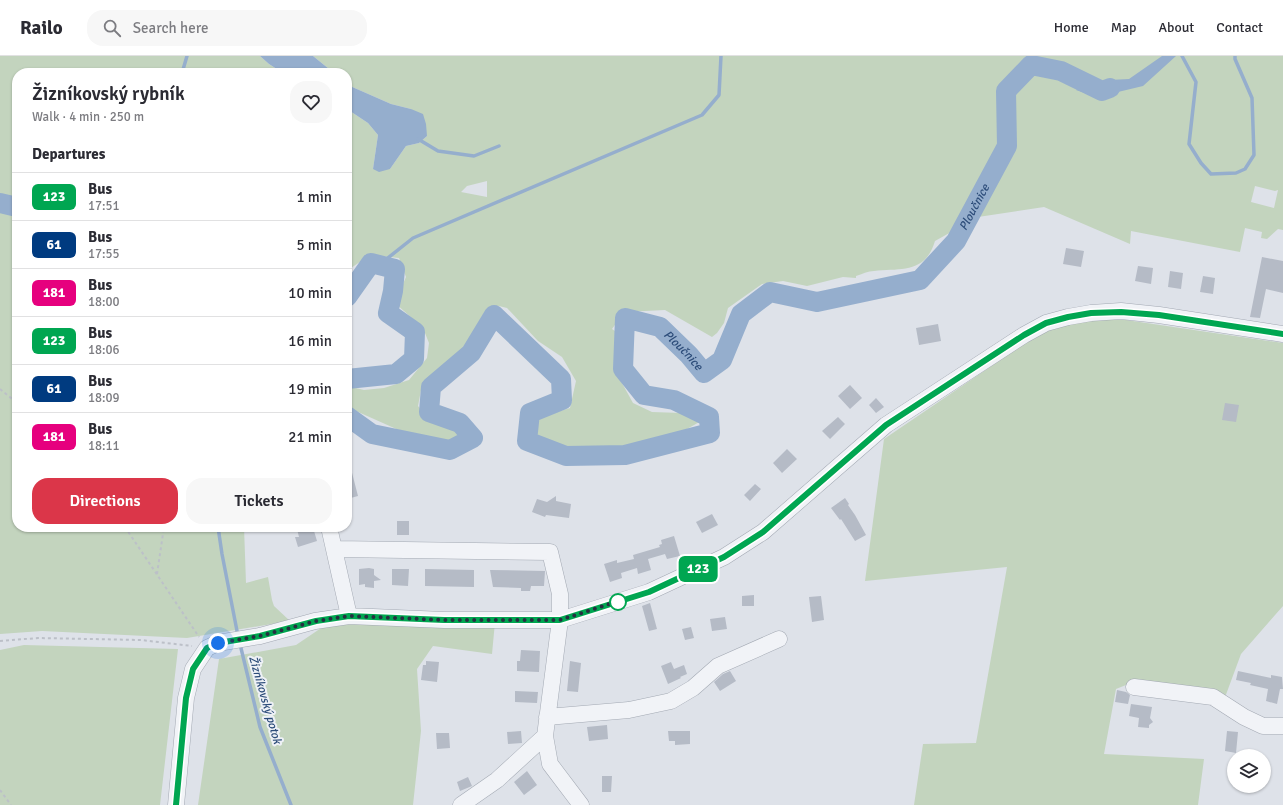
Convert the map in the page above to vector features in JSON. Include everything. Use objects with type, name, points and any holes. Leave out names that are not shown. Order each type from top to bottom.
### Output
[{"type":"street","points":[[176,805],[186,698],[193,669],[207,648],[218,643],[260,636],[316,621],[349,616],[444,620],[560,620],[649,592],[724,557],[763,532],[886,425],[1024,335],[1046,323],[1091,313],[1121,312],[1159,315],[1283,334]]},
{"type":"street","points":[[331,532],[349,616]]},
{"type":"street","points":[[335,549],[550,552],[560,594],[560,620],[545,736],[550,764],[581,805]]},
{"type":"street","points":[[547,717],[629,710],[671,701],[693,688],[718,666],[779,639]]},
{"type":"street","points":[[1134,687],[1213,697],[1244,717],[1263,726],[1283,726]]},
{"type":"street","points":[[462,805],[497,780],[545,736]]},
{"type":"path","points":[[0,389],[12,399]]},
{"type":"path","points":[[128,532],[207,648]]},
{"type":"path","points":[[156,575],[163,532]]},
{"type":"path","points":[[0,641],[38,638],[141,640],[207,648]]},
{"type":"path","points":[[0,790],[11,805]]},
{"type":"green space","points":[[0,56],[260,56],[275,68],[12,68],[12,532],[244,532],[246,583],[268,577],[274,606],[290,621],[187,638],[42,631],[0,634]]},
{"type":"green space","points":[[313,56],[1283,56],[1283,230],[1278,229],[1267,239],[1261,238],[1262,232],[1245,228],[1240,252],[1131,231],[1130,244],[1044,207],[978,217],[935,241],[931,252],[925,259],[911,267],[870,272],[856,276],[856,278],[843,277],[807,286],[783,281],[762,284],[728,308],[724,323],[712,337],[665,310],[624,312],[612,329],[615,331],[617,374],[633,403],[652,412],[681,413],[701,421],[680,433],[587,454],[529,434],[528,429],[541,417],[570,408],[576,381],[562,357],[538,341],[507,308],[499,306],[484,313],[455,363],[426,381],[421,390],[418,406],[428,418],[462,432],[459,440],[421,440],[352,409],[352,387],[364,390],[384,388],[409,380],[427,358],[429,343],[423,328],[395,303],[406,277],[399,258],[370,255],[352,267],[352,112],[368,123],[378,135],[373,169],[390,169],[406,146],[419,143],[427,136],[411,109],[391,104],[352,87],[352,68],[328,68]],"holes":[[[487,181],[487,197],[461,192],[467,186]],[[1255,186],[1275,191],[1278,190],[1274,208],[1251,202]]]},
{"type":"green space","points":[[1084,320],[1126,320],[1283,343],[1283,606],[1241,654],[1224,700],[1131,683],[1116,689],[1104,754],[1204,759],[1198,805],[914,805],[923,744],[976,743],[1007,567],[865,581],[884,439],[1040,333]]},
{"type":"green space","points":[[333,620],[495,622],[492,654],[433,646],[417,669],[421,731],[413,805],[198,805],[219,659],[296,645]]},
{"type":"green space","points":[[24,645],[178,649],[160,805],[0,805],[0,650]]},
{"type":"water","points":[[260,56],[313,56],[328,68],[275,68]]},
{"type":"water","points":[[1162,56],[1176,56],[1143,86],[1097,97],[1076,90],[1088,80],[1103,83],[1109,80],[1129,79]]},
{"type":"water","points":[[352,87],[391,104],[423,114],[427,136],[419,143],[406,146],[390,169],[379,172],[373,169],[378,135],[368,123],[352,112]]},
{"type":"building","points":[[1066,248],[1084,251],[1081,267],[1063,264]]},
{"type":"building","points":[[1262,257],[1283,261],[1283,293],[1266,289],[1260,318],[1250,317]]},
{"type":"building","points":[[1138,266],[1153,268],[1151,284],[1135,281]]},
{"type":"building","points":[[1170,271],[1183,273],[1181,289],[1168,287]]},
{"type":"building","points":[[1203,276],[1215,278],[1213,294],[1200,292]]},
{"type":"building","points":[[938,324],[941,341],[919,345],[916,328]]},
{"type":"building","points":[[850,385],[862,398],[850,409],[838,396]]},
{"type":"building","points":[[876,398],[884,407],[876,413],[869,405]]},
{"type":"building","points":[[1225,403],[1239,405],[1236,422],[1222,420]]},
{"type":"building","points":[[838,417],[845,424],[830,439],[822,431]]},
{"type":"building","points":[[787,449],[797,459],[782,473],[773,463]]},
{"type":"building","points":[[352,473],[358,496],[352,498]]},
{"type":"building","points":[[755,484],[761,489],[750,501],[744,495]]},
{"type":"building","points":[[556,496],[556,501],[571,504],[569,518],[546,515],[545,517],[532,512],[537,499],[547,502]]},
{"type":"building","points":[[845,498],[866,535],[855,541],[841,519],[840,520],[831,508]]},
{"type":"building","points":[[712,514],[718,525],[702,533],[696,522]]},
{"type":"building","points":[[397,521],[409,521],[409,535],[397,535]]},
{"type":"building","points":[[298,532],[314,532],[317,541],[298,547],[295,537],[299,537]]},
{"type":"building","points":[[674,536],[680,556],[667,559],[665,554],[648,559],[651,570],[638,574],[637,568],[621,573],[622,578],[610,582],[604,564],[617,560],[617,563],[634,559],[633,555],[660,547],[659,545],[662,544],[661,540]]},
{"type":"building","points":[[359,569],[374,569],[374,575],[381,580],[374,581],[374,588],[365,587],[365,584],[359,585]]},
{"type":"building","points":[[392,569],[409,569],[408,586],[392,585]]},
{"type":"building","points":[[425,569],[474,570],[474,587],[425,586]]},
{"type":"building","points":[[490,570],[545,571],[544,586],[531,586],[530,591],[521,591],[521,588],[493,587]]},
{"type":"building","points":[[754,595],[754,606],[742,606],[742,596]]},
{"type":"building","points":[[821,596],[824,620],[812,622],[809,597]]},
{"type":"building","points":[[650,603],[657,629],[649,631],[642,606]]},
{"type":"building","points":[[725,617],[727,629],[712,631],[710,619]]},
{"type":"building","points":[[691,627],[694,638],[685,640],[682,629]]},
{"type":"building","points":[[521,650],[540,651],[539,672],[517,671],[517,661],[520,661]]},
{"type":"building","points":[[426,661],[439,662],[437,682],[421,680],[423,665],[426,665]]},
{"type":"building","points":[[570,661],[581,663],[578,692],[567,691]]},
{"type":"building","points":[[671,662],[674,669],[684,665],[687,674],[668,684],[661,666]]},
{"type":"building","points":[[730,671],[736,681],[720,691],[714,682],[723,674]]},
{"type":"building","points":[[1238,671],[1271,678],[1271,675],[1282,677],[1283,689],[1280,689],[1277,704],[1266,701],[1268,689],[1236,680]]},
{"type":"building","points":[[1117,690],[1126,692],[1130,695],[1128,704],[1115,702]]},
{"type":"building","points":[[515,691],[538,692],[537,703],[515,702]]},
{"type":"building","points":[[1131,704],[1152,707],[1150,718],[1153,722],[1149,725],[1149,728],[1138,727],[1139,718],[1129,716]]},
{"type":"building","points":[[607,725],[608,739],[589,741],[587,727]]},
{"type":"building","points":[[521,731],[522,743],[508,744],[507,732]]},
{"type":"building","points":[[668,731],[690,731],[690,744],[675,745],[675,741],[669,741]]},
{"type":"building","points":[[1227,731],[1238,732],[1236,749],[1227,749],[1227,751],[1225,751]]},
{"type":"building","points":[[436,733],[449,733],[450,748],[437,749]]},
{"type":"building","points":[[527,771],[537,785],[524,795],[514,782]]},
{"type":"building","points":[[602,776],[612,776],[611,792],[602,792]]},
{"type":"building","points":[[468,777],[472,786],[460,791],[457,782]]},
{"type":"waterway","points":[[183,68],[187,56]]},
{"type":"waterway","points":[[379,265],[413,238],[702,115],[719,95],[721,56]]},
{"type":"waterway","points":[[1182,56],[1196,82],[1189,144],[1201,163],[1211,174],[1236,173],[1245,169],[1254,155],[1252,98],[1235,56]]},
{"type":"waterway","name":"Ploučnice","points":[[352,420],[372,434],[450,450],[473,438],[460,423],[429,412],[431,387],[471,353],[494,315],[561,379],[562,400],[530,413],[527,441],[566,456],[625,455],[710,433],[709,417],[674,400],[644,395],[623,369],[625,318],[660,327],[689,355],[704,373],[722,360],[741,314],[770,292],[817,302],[920,280],[956,241],[1007,146],[1006,91],[1031,65],[1061,71],[1102,91],[1110,88]]},
{"type":"waterway","points":[[418,139],[438,151],[474,156],[499,146]]},
{"type":"waterway","name":"Ploučnice","points":[[0,203],[12,206]]},
{"type":"waterway","name":"Ploučnice","points":[[352,290],[371,263],[395,269],[393,291],[388,313],[415,332],[414,359],[396,374],[352,378]]},
{"type":"waterway","name":"Žizníkovský potok","points":[[219,532],[238,636]]},
{"type":"waterway","name":"Žizníkovský potok","points":[[240,644],[260,727],[291,805]]},
{"type":"bus line","name":"123","points":[[176,805],[180,772],[183,718],[193,669],[207,648],[218,643],[260,636],[316,621],[349,616],[444,620],[560,620],[649,592],[724,557],[763,532],[886,425],[1024,335],[1046,323],[1091,313],[1121,312],[1159,315],[1283,334]]},
{"type":"route","points":[[218,643],[260,636],[316,621],[349,616],[444,620],[560,620],[619,601],[618,602]]}]
